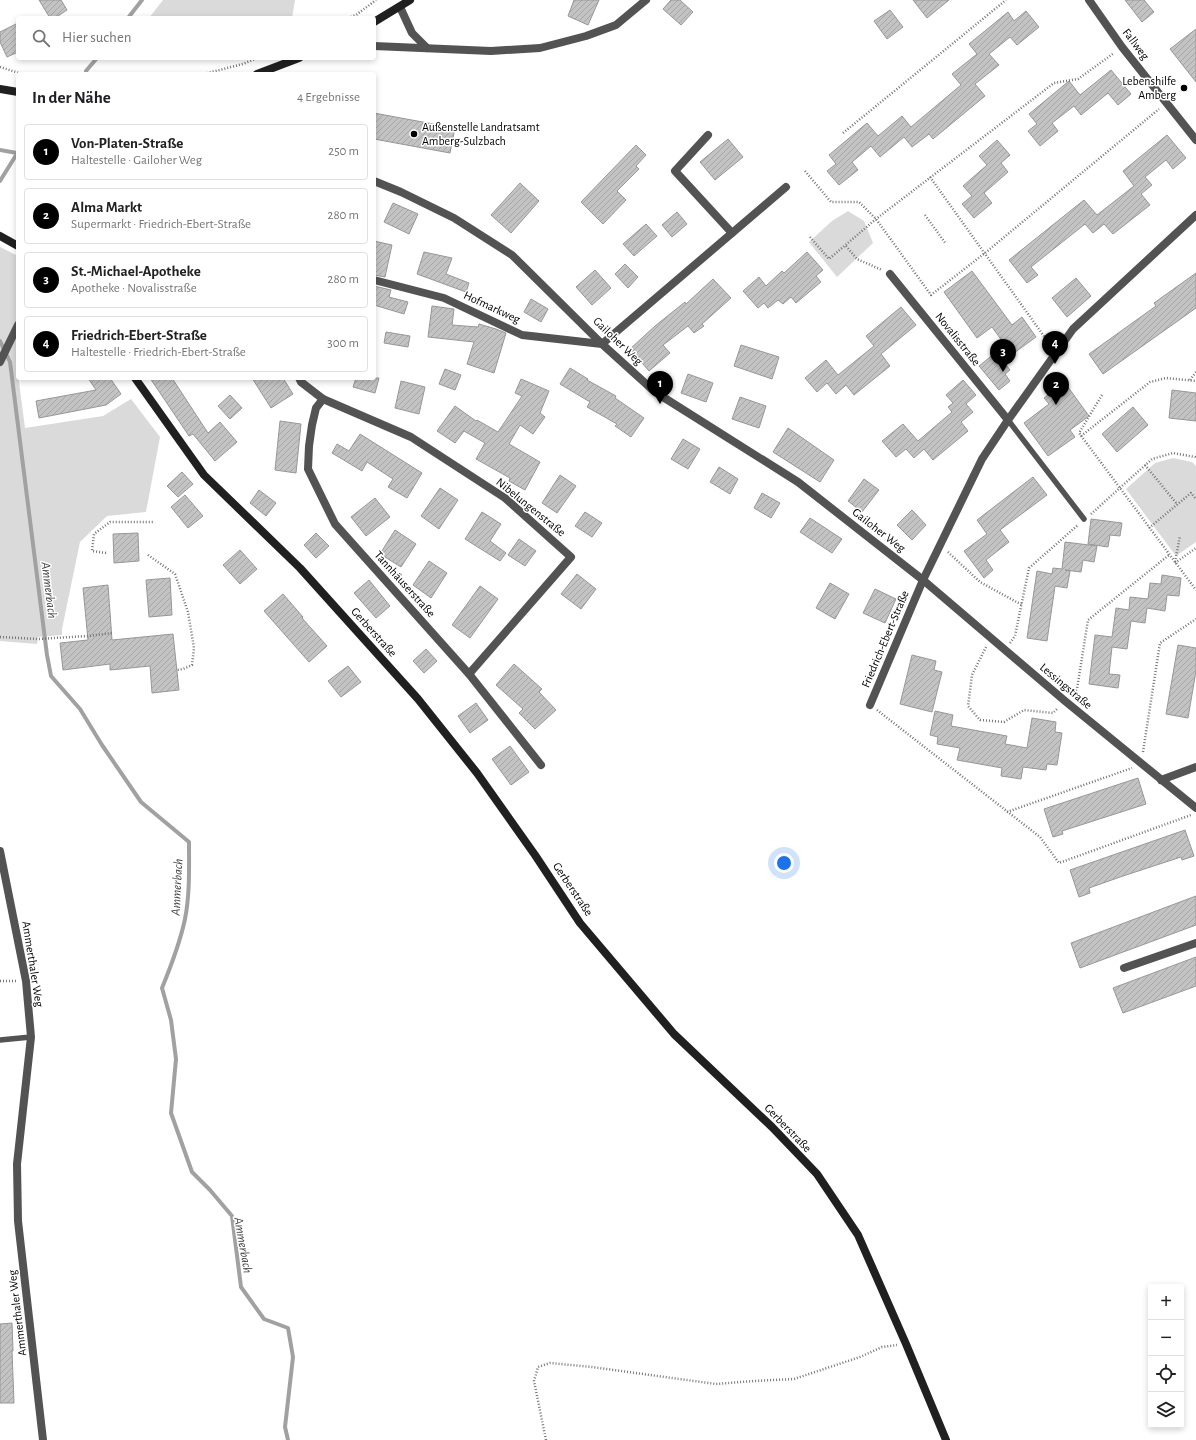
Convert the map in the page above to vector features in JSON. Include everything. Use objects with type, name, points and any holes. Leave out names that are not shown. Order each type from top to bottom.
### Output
[{"type":"street","points":[[376,21],[410,0]]},
{"type":"street","points":[[376,46],[491,51],[540,48],[586,36],[616,25],[646,0]]},
{"type":"street","name":"Fallweg","points":[[1089,0],[1122,47],[1196,140]]},
{"type":"street","points":[[400,7],[412,34],[427,48]]},
{"type":"street","points":[[272,72],[296,60]]},
{"type":"street","points":[[0,89],[16,92]]},
{"type":"street","points":[[708,135],[675,171],[732,233]]},
{"type":"street","name":"Gailoher Weg","points":[[376,182],[401,192],[454,218],[512,255],[602,344],[654,392],[798,482],[923,580]]},
{"type":"street","points":[[602,344],[786,187]]},
{"type":"street","name":"Friedrich-Ebert-Straße","points":[[870,705],[923,580],[982,459],[1073,329],[1196,215]]},
{"type":"street","points":[[0,236],[16,245]]},
{"type":"street","name":"Novalisstraße","points":[[890,274],[1008,420]]},
{"type":"street","name":"Hofmarkweg","points":[[376,281],[444,298],[522,335],[602,344]]},
{"type":"street","points":[[0,362],[16,329]]},
{"type":"street","name":"Gerberstraße","points":[[136,380],[204,475],[300,568],[418,700],[477,773],[535,855],[580,923],[674,1034],[772,1127],[817,1174],[858,1235],[946,1440]]},
{"type":"street","name":"Nibelungenstraße","points":[[300,380],[322,399],[411,437],[505,498],[572,557],[469,674]]},
{"type":"street","name":"Tannhäuserstraße","points":[[322,399],[316,408],[312,425],[308,469],[335,524],[469,674],[541,765]]},
{"type":"street","name":"Lessingstraße","points":[[923,580],[1065,701],[1196,808]]},
{"type":"street","points":[[1161,780],[1196,768]]},
{"type":"street","name":"Ammerthaler Weg","points":[[0,851],[26,982],[31,1037],[17,1164],[18,1220],[43,1440]]},
{"type":"street","points":[[1124,968],[1196,943]]},
{"type":"lane","points":[[1008,420],[1084,519]]},
{"type":"lane","points":[[0,1040],[31,1037]]},
{"type":"path","points":[[352,16],[376,0]]},
{"type":"path","points":[[843,133],[1006,0]]},
{"type":"path","points":[[810,237],[829,259],[876,219],[1054,83],[1078,78],[1122,47]]},
{"type":"path","points":[[212,72],[252,60]]},
{"type":"path","points":[[0,67],[16,72]]},
{"type":"path","points":[[805,171],[831,202],[859,202],[876,219],[931,295],[985,253],[1167,103]]},
{"type":"path","points":[[930,177],[1056,352]]},
{"type":"path","points":[[926,215],[946,244]]},
{"type":"path","points":[[846,245],[857,259],[890,274]]},
{"type":"path","points":[[1190,381],[1196,372]]},
{"type":"path","points":[[1081,436],[1150,382],[1166,378],[1196,381]]},
{"type":"path","points":[[1102,395],[1079,433],[1196,590]]},
{"type":"path","points":[[1004,649],[1015,636],[1029,568],[1152,459],[1173,453],[1194,456],[1196,458]]},
{"type":"path","points":[[1145,466],[1177,504]]},
{"type":"path","points":[[1149,528],[1191,493],[1196,498]]},
{"type":"path","points":[[106,553],[92,551],[94,534],[110,522],[153,522]]},
{"type":"path","points":[[1175,563],[1180,536]]},
{"type":"path","points":[[940,544],[980,582],[1022,605]]},
{"type":"path","points":[[1175,563],[1196,548]]},
{"type":"path","points":[[148,554],[175,574],[188,612],[194,648],[192,665],[177,670]]},
{"type":"path","points":[[992,639],[984,649],[972,675],[968,706],[980,720],[1004,722],[1024,710],[1053,713],[1077,689],[1088,620],[1169,555]]},
{"type":"path","points":[[1007,812],[1141,764],[1160,643],[1196,619]]},
{"type":"path","points":[[0,637],[38,640],[112,633]]},
{"type":"path","name":"Friedrich-Ebert-Straße","points":[[870,705],[1040,837],[1059,863],[1196,813]]},
{"type":"path","points":[[0,981],[26,982]]},
{"type":"path","points":[[546,1440],[534,1381],[538,1367],[550,1363],[592,1367],[716,1384],[794,1379],[860,1357],[882,1347],[906,1344]]},
{"type":"shaded area","points":[[163,0],[295,0],[292,16],[151,16]]},
{"type":"shaded area","points":[[848,211],[864,221],[873,243],[837,277],[809,242],[832,221]]},
{"type":"shaded area","points":[[0,247],[16,255],[16,380],[19,380],[25,428],[103,416],[131,399],[160,437],[146,512],[107,516],[80,542],[62,635],[38,637],[37,644],[0,641]]},
{"type":"shaded area","points":[[1173,458],[1192,462],[1196,466],[1196,542],[1176,556],[1126,489],[1155,463]]},
{"type":"building","points":[[39,0],[61,0],[67,10],[58,16],[49,16]]},
{"type":"building","points":[[574,0],[599,0],[588,25],[568,16]]},
{"type":"building","points":[[671,0],[680,0],[693,12],[681,25],[663,9]]},
{"type":"building","points":[[913,0],[949,0],[927,18]]},
{"type":"building","points":[[1125,0],[1144,0],[1154,12],[1142,22]]},
{"type":"building","points":[[890,10],[903,27],[887,39],[874,21]]},
{"type":"building","points":[[1026,11],[1039,27],[1017,45],[1010,37],[989,54],[999,65],[975,84],[985,96],[933,139],[929,134],[912,147],[904,137],[880,157],[871,146],[852,162],[858,170],[839,185],[827,171],[836,164],[829,155],[867,123],[878,136],[902,116],[911,127],[961,85],[952,74],[977,54],[969,44],[1008,12],[1014,21]]},
{"type":"building","points":[[16,24],[16,53],[7,57],[0,42],[0,32]]},
{"type":"building","points":[[1196,29],[1196,82],[1170,49]]},
{"type":"building","points":[[1111,70],[1131,94],[1118,105],[1108,93],[1081,115],[1074,106],[1052,123],[1058,131],[1040,146],[1028,131],[1037,124],[1029,114],[1069,81],[1080,95]]},
{"type":"building","name":"Außenstelle Landratsamt Amberg-Sulzbach","points":[[376,113],[455,128],[450,153],[376,139]]},
{"type":"building","points":[[1167,135],[1186,158],[1173,169],[1166,160],[1145,177],[1152,185],[1141,194],[1150,205],[1113,234],[1104,224],[1093,233],[1085,224],[1031,267],[1038,275],[1027,283],[1009,260],[1084,200],[1097,215],[1134,186],[1123,171]]},
{"type":"building","points":[[728,139],[743,157],[715,180],[700,162]]},
{"type":"building","points":[[997,140],[1010,155],[1001,163],[1008,172],[984,193],[992,203],[974,218],[962,204],[972,196],[963,186],[987,165],[979,156]]},
{"type":"building","points":[[636,145],[646,155],[636,166],[639,169],[617,191],[626,200],[603,224],[581,202]]},
{"type":"building","points":[[520,183],[539,201],[511,233],[491,215]]},
{"type":"building","points":[[393,203],[418,214],[409,234],[384,222]]},
{"type":"building","points":[[677,212],[687,224],[672,237],[662,225]]},
{"type":"building","points":[[646,224],[657,236],[634,256],[623,244]]},
{"type":"building","points":[[376,241],[392,245],[385,277],[376,275]]},
{"type":"building","points":[[424,252],[452,258],[446,274],[469,283],[466,292],[417,274]]},
{"type":"building","points":[[807,252],[823,270],[816,276],[821,282],[796,303],[791,297],[783,304],[778,300],[768,308],[764,303],[758,308],[743,291],[759,277],[766,286],[782,271],[784,273]]},
{"type":"building","points":[[625,264],[638,277],[628,288],[615,274]]},
{"type":"building","points":[[595,270],[611,288],[592,305],[576,287]]},
{"type":"building","points":[[972,271],[1012,325],[1022,317],[1036,337],[1003,361],[1010,370],[1005,374],[1010,381],[999,390],[979,366],[1005,345],[992,327],[977,338],[944,292]]},
{"type":"building","points":[[1196,273],[1196,308],[1103,374],[1089,354],[1156,306],[1154,303]]},
{"type":"building","points":[[1076,278],[1091,296],[1067,317],[1052,298]]},
{"type":"building","points":[[713,279],[731,298],[702,324],[704,326],[694,333],[688,326],[663,345],[670,353],[649,371],[630,349],[655,326],[685,302],[686,304]]},
{"type":"building","points":[[376,286],[391,290],[389,297],[408,302],[404,314],[376,306]]},
{"type":"building","points":[[531,299],[548,309],[541,322],[524,312]]},
{"type":"building","points":[[432,306],[454,309],[452,325],[478,327],[479,324],[506,333],[494,373],[467,364],[474,342],[428,337]]},
{"type":"building","points":[[901,307],[916,325],[881,354],[890,366],[854,395],[846,385],[836,394],[827,383],[817,392],[805,378],[826,360],[838,375],[874,346],[866,336]]},
{"type":"building","points":[[386,332],[410,336],[408,347],[384,343]]},
{"type":"building","points":[[741,345],[779,357],[772,379],[734,366]]},
{"type":"building","points":[[570,368],[588,379],[587,380],[616,396],[615,398],[644,418],[631,437],[615,426],[617,424],[587,407],[590,402],[560,384]]},
{"type":"building","points":[[445,369],[461,375],[455,390],[439,384]]},
{"type":"building","points":[[688,374],[713,383],[706,402],[681,393]]},
{"type":"building","points":[[376,378],[379,378],[375,393],[353,387],[355,380],[376,380]]},
{"type":"building","points":[[521,379],[549,391],[540,413],[545,417],[533,434],[520,425],[509,444],[540,462],[525,490],[509,481],[510,478],[476,459],[485,443],[464,431],[455,443],[437,431],[455,406],[476,421],[477,420],[498,432],[522,396],[515,393]]},
{"type":"building","points":[[89,380],[111,380],[121,394],[106,405],[39,418],[36,401],[96,390]]},
{"type":"building","points":[[151,380],[173,380],[208,433],[220,422],[237,442],[215,461],[193,434],[189,436]]},
{"type":"building","points":[[253,380],[284,380],[293,394],[271,408]]},
{"type":"building","points":[[963,380],[976,395],[966,404],[973,412],[961,422],[968,431],[933,460],[924,449],[914,458],[906,449],[896,457],[882,441],[903,424],[918,441],[952,412],[948,407],[953,403],[946,395]]},
{"type":"building","points":[[401,381],[425,387],[419,414],[395,408]]},
{"type":"building","points":[[1065,383],[1089,416],[1070,430],[1075,437],[1048,456],[1024,423],[1049,404],[1044,398]]},
{"type":"building","points":[[1172,390],[1196,393],[1196,421],[1169,418]]},
{"type":"building","points":[[230,395],[242,408],[230,419],[218,406]]},
{"type":"building","points":[[740,397],[766,406],[759,428],[732,419]]},
{"type":"building","points":[[1133,407],[1148,425],[1117,452],[1102,434]]},
{"type":"building","points":[[280,421],[301,424],[296,473],[275,470]]},
{"type":"building","points":[[788,428],[834,460],[820,482],[773,452]]},
{"type":"building","points":[[360,434],[422,473],[407,498],[388,487],[393,479],[367,462],[362,471],[332,453],[337,444],[349,451]]},
{"type":"building","points":[[683,439],[700,449],[688,469],[671,459]]},
{"type":"building","points":[[719,467],[738,479],[730,494],[710,482]]},
{"type":"building","points":[[182,472],[193,484],[178,497],[167,486]]},
{"type":"building","points":[[560,475],[576,486],[557,513],[542,503]]},
{"type":"building","points":[[1033,477],[1047,495],[1000,530],[1009,542],[986,560],[993,570],[984,578],[964,551],[987,534],[977,520]]},
{"type":"building","points":[[864,479],[879,490],[862,512],[848,501]]},
{"type":"building","points":[[440,488],[458,500],[439,529],[421,516]]},
{"type":"building","points":[[259,490],[276,503],[266,516],[250,503]]},
{"type":"building","points":[[762,493],[780,503],[771,518],[754,508]]},
{"type":"building","points":[[185,495],[203,516],[188,528],[171,507]]},
{"type":"building","points":[[375,498],[390,517],[366,536],[351,517]]},
{"type":"building","points":[[912,510],[926,525],[912,540],[897,525]]},
{"type":"building","points":[[482,512],[501,524],[490,541],[506,553],[500,561],[465,539]]},
{"type":"building","points":[[585,512],[602,523],[592,537],[575,526]]},
{"type":"building","points":[[810,518],[842,539],[832,553],[800,532]]},
{"type":"building","points":[[1091,519],[1122,523],[1120,536],[1110,535],[1108,547],[1088,544]]},
{"type":"building","points":[[395,530],[416,544],[401,567],[380,554]]},
{"type":"building","points":[[138,533],[139,561],[114,563],[113,534]]},
{"type":"building","points":[[316,533],[329,546],[316,558],[304,545]]},
{"type":"building","points":[[519,539],[536,551],[525,566],[508,555]]},
{"type":"building","points":[[1065,542],[1097,546],[1094,562],[1083,560],[1081,572],[1065,570],[1070,571],[1067,588],[1055,586],[1047,641],[1027,638],[1037,571],[1052,574],[1053,568],[1062,569]]},
{"type":"building","points":[[240,550],[257,569],[240,584],[223,565]]},
{"type":"building","points":[[429,561],[447,573],[431,598],[413,585]]},
{"type":"building","points":[[577,574],[596,589],[581,609],[561,594]]},
{"type":"building","points":[[1162,575],[1181,578],[1179,596],[1167,595],[1165,611],[1147,608],[1145,623],[1131,621],[1127,649],[1112,647],[1109,674],[1120,675],[1118,688],[1089,684],[1095,635],[1112,637],[1116,608],[1129,610],[1130,597],[1148,599],[1150,583],[1161,584]]},
{"type":"building","points":[[170,578],[172,615],[149,617],[146,580]]},
{"type":"building","points":[[369,580],[390,606],[376,618],[354,593]]},
{"type":"building","points":[[830,583],[849,594],[835,619],[816,608]]},
{"type":"building","points":[[108,585],[112,640],[173,634],[179,690],[152,693],[150,666],[110,670],[110,664],[63,670],[60,643],[88,640],[83,588]]},
{"type":"building","points":[[480,586],[498,599],[470,638],[452,625]]},
{"type":"building","points":[[875,589],[896,599],[885,623],[863,613]]},
{"type":"building","points":[[283,594],[327,646],[309,662],[264,611]]},
{"type":"building","points":[[1178,645],[1196,648],[1196,671],[1188,718],[1166,714]]},
{"type":"building","points":[[426,649],[437,661],[424,673],[413,661]]},
{"type":"building","points":[[912,655],[936,661],[934,670],[942,672],[932,712],[900,704]]},
{"type":"building","points":[[514,664],[542,689],[539,692],[556,710],[535,729],[519,713],[523,709],[496,685]]},
{"type":"building","points":[[348,666],[361,682],[341,697],[328,681]]},
{"type":"building","points":[[476,703],[488,720],[470,733],[458,716]]},
{"type":"building","points":[[935,711],[953,715],[951,726],[1007,736],[1005,744],[1027,748],[1032,718],[1056,722],[1055,732],[1062,733],[1057,765],[1047,764],[1046,770],[1023,767],[1021,779],[1001,776],[1002,768],[957,760],[960,748],[937,744],[938,737],[930,735]]},
{"type":"building","points":[[510,746],[529,772],[511,785],[492,759]]},
{"type":"building","points":[[1138,778],[1146,804],[1062,831],[1063,834],[1053,837],[1044,809]]},
{"type":"building","points":[[1185,830],[1194,856],[1182,860],[1181,857],[1089,888],[1090,893],[1079,897],[1070,870]]},
{"type":"building","points":[[1196,896],[1196,925],[1080,968],[1071,943]]},
{"type":"building","points":[[1196,957],[1196,986],[1123,1013],[1113,988]]},
{"type":"building","points":[[12,1323],[14,1403],[0,1403],[0,1324]]},
{"type":"waterway","name":"Ammerbach","points":[[130,16],[142,0]]},
{"type":"waterway","name":"Ammerbach","points":[[86,71],[95,60]]},
{"type":"waterway","points":[[0,150],[16,153]]},
{"type":"waterway","name":"Ammerbach","points":[[0,181],[16,155]]},
{"type":"waterway","name":"Ammerbach","points":[[0,341],[10,362],[47,655],[51,676],[80,709],[102,745],[141,802],[189,842],[187,910],[178,946],[162,988],[171,1020],[176,1059],[171,1113],[192,1172],[210,1190],[232,1216],[241,1287],[264,1319],[288,1328],[293,1357],[285,1427],[288,1440]]},
{"type":"place","name":"Lebenshilfe Amberg","points":[[1184,88]]},
{"type":"place","name":"Außenstelle Landratsamt Amberg-Sulzbach","points":[[414,134]]},
{"type":"place","name":"Friedrich-Ebert-Straße","points":[[1055,364]]},
{"type":"place","name":"St.-Michael-Apotheke","points":[[1003,372]]},
{"type":"place","name":"Von-Platen-Straße","points":[[660,404]]},
{"type":"place","name":"Alma Markt","points":[[1056,405]]}]
